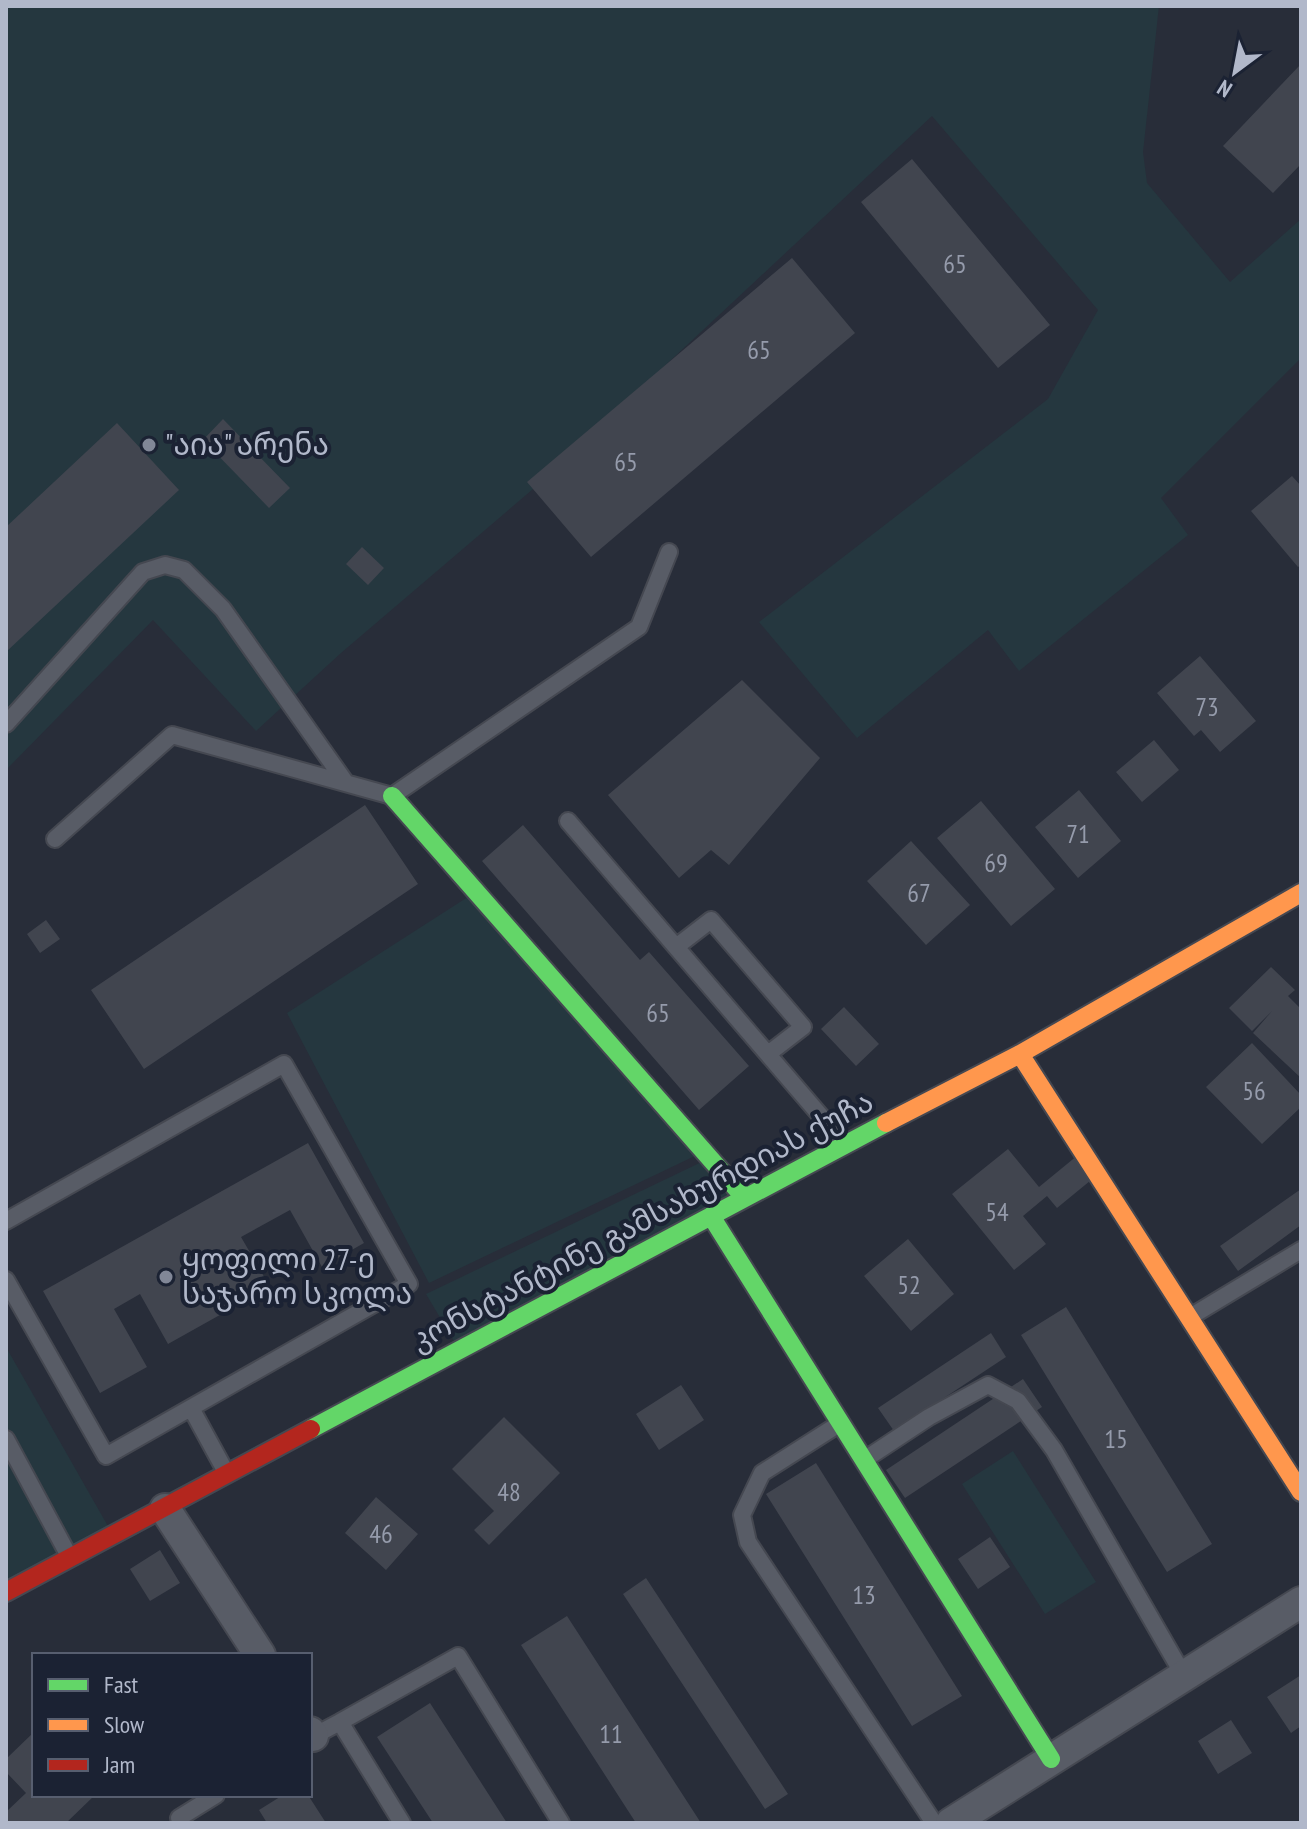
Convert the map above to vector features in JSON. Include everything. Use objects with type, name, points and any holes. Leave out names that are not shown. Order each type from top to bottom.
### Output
[{"type":"street","points":[[392,796],[743,1196]]},
{"type":"street","name":"კონსტანტინე გამსახურდიას ქუჩა","points":[[6,1592],[711,1216],[743,1196],[1020,1054],[1301,893]]},
{"type":"street","points":[[1020,1054],[1301,1492]]},
{"type":"street","points":[[711,1216],[1051,1759]]},
{"type":"street","points":[[165,1509],[259,1653]]},
{"type":"street","points":[[951,1823],[1301,1602]]},
{"type":"lane","points":[[55,839],[172,735],[392,796],[639,627],[669,552]]},
{"type":"lane","points":[[6,724],[143,572],[165,565],[184,570],[223,609],[346,783]]},
{"type":"lane","points":[[568,821],[844,1144]]},
{"type":"lane","points":[[676,947],[711,920],[803,1027],[768,1054]]},
{"type":"lane","points":[[6,1221],[284,1064],[409,1284],[106,1456],[6,1280]]},
{"type":"lane","points":[[1189,1318],[1301,1250]]},
{"type":"lane","points":[[864,1460],[929,1417],[988,1385],[1018,1401],[1054,1450],[1184,1676]]},
{"type":"lane","points":[[191,1408],[227,1475]]},
{"type":"lane","points":[[840,1423],[762,1473],[742,1515],[748,1542],[934,1823]]},
{"type":"lane","points":[[6,1439],[70,1557]]},
{"type":"lane","points":[[312,1735],[458,1656],[561,1823]]},
{"type":"lane","points":[[340,1722],[402,1823]]},
{"type":"lane","points":[[182,1823],[179,1818],[213,1797]]},
{"type":"shaded area","points":[[6,6],[1159,6],[1143,152],[1147,183],[1230,282],[1301,219],[1301,358],[1161,498],[1188,535],[1019,671],[988,630],[857,738],[759,622],[1048,399],[1098,310],[932,116],[533,489],[341,653],[256,731],[153,620],[6,770]]},
{"type":"shaded area","points":[[471,895],[699,1154],[429,1283],[287,1013]]},
{"type":"shaded area","points":[[710,1158],[743,1196],[460,1351],[426,1294]]},
{"type":"shaded area","points":[[6,1347],[113,1535],[6,1592]]},
{"type":"shaded area","points":[[1013,1451],[1096,1582],[1045,1614],[962,1484]]},
{"type":"building","points":[[1301,64],[1301,164],[1273,193],[1223,146]]},
{"type":"building","points":[[912,159],[1050,325],[998,368],[861,202]]},
{"type":"building","points":[[792,258],[855,333],[591,557],[527,482]]},
{"type":"building","points":[[223,419],[290,488],[269,508],[203,440]]},
{"type":"building","points":[[117,423],[179,490],[6,652],[6,527]]},
{"type":"building","points":[[1292,476],[1301,486],[1301,565],[1298,567],[1251,511]]},
{"type":"building","points":[[362,547],[384,568],[368,585],[346,564]]},
{"type":"building","points":[[1200,656],[1256,721],[1220,752],[1201,730],[1194,736],[1157,693]]},
{"type":"building","points":[[742,680],[820,758],[729,865],[711,850],[679,878],[608,795]]},
{"type":"building","points":[[1154,740],[1179,770],[1142,802],[1116,772]]},
{"type":"building","points":[[1079,790],[1121,841],[1078,878],[1035,827]]},
{"type":"building","points":[[981,801],[1055,889],[1011,926],[937,838]]},
{"type":"building","points":[[365,805],[418,884],[144,1069],[91,990]]},
{"type":"building","points":[[523,825],[640,960],[649,952],[749,1066],[699,1110],[482,861]]},
{"type":"building","points":[[911,841],[970,905],[926,945],[867,881]]},
{"type":"building","points":[[46,920],[60,939],[40,953],[27,934]]},
{"type":"building","points":[[1271,967],[1295,990],[1288,996],[1301,1009],[1301,1078],[1253,1033],[1272,1011],[1252,1031],[1229,1008]]},
{"type":"building","points":[[844,1007],[879,1044],[856,1066],[821,1029]]},
{"type":"building","points":[[1252,1043],[1301,1095],[1301,1107],[1262,1144],[1206,1087]]},
{"type":"building","name":"ყოფილი 27-ე საჯარო სკოლა","points":[[308,1143],[364,1243],[322,1267],[290,1210],[241,1237],[270,1287],[168,1344],[140,1294],[114,1309],[147,1367],[100,1393],[43,1291]]},
{"type":"building","points":[[1008,1149],[1039,1187],[1078,1155],[1096,1176],[1057,1208],[1047,1196],[1023,1216],[1046,1244],[1014,1270],[952,1194]]},
{"type":"building","points":[[1301,1189],[1301,1225],[1238,1271],[1220,1246]]},
{"type":"building","points":[[908,1239],[954,1294],[911,1331],[864,1276]]},
{"type":"building","points":[[1066,1307],[1212,1544],[1167,1572],[1021,1335]]},
{"type":"building","points":[[991,1333],[1006,1357],[894,1431],[878,1408]]},
{"type":"building","points":[[1023,1379],[1042,1407],[905,1498],[886,1470]]},
{"type":"building","points":[[681,1385],[704,1420],[659,1450],[636,1414]]},
{"type":"building","points":[[504,1417],[560,1473],[489,1545],[474,1530],[494,1511],[452,1469]]},
{"type":"building","points":[[816,1463],[962,1696],[912,1726],[766,1494]]},
{"type":"building","points":[[376,1497],[418,1534],[386,1570],[345,1533]]},
{"type":"building","points":[[990,1537],[1010,1567],[978,1589],[958,1559]]},
{"type":"building","points":[[160,1550],[180,1583],[150,1601],[130,1569]]},
{"type":"building","points":[[646,1578],[788,1794],[765,1809],[623,1594]]},
{"type":"building","points":[[567,1616],[701,1823],[636,1823],[521,1645]]},
{"type":"building","points":[[1301,1675],[1301,1726],[1291,1733],[1267,1697]]},
{"type":"building","points":[[430,1703],[507,1823],[433,1823],[377,1737]]},
{"type":"building","points":[[1231,1720],[1252,1753],[1218,1774],[1198,1741]]},
{"type":"building","points":[[32,1734],[32,1797],[93,1797],[66,1823],[6,1823],[6,1812],[26,1793],[6,1772],[6,1759]]},
{"type":"building","points":[[280,1797],[309,1797],[326,1823],[267,1823],[259,1810]]},
{"type":"traffic: fast","points":[[392,796],[743,1196]]},
{"type":"traffic: fast","points":[[311,1429],[886,1123]]},
{"type":"traffic: fast","points":[[711,1216],[1051,1759]]},
{"type":"traffic: slow","points":[[886,1123],[1020,1054],[1301,893]]},
{"type":"traffic: slow","points":[[1020,1054],[1301,1492]]},
{"type":"traffic: jam","points":[[6,1592],[311,1429]]},
{"type":"place","name":"\"აია\" არენა","points":[[149,445]]},
{"type":"place","name":"ყოფილი 27-ე საჯარო სკოლა","points":[[166,1277]]}]
